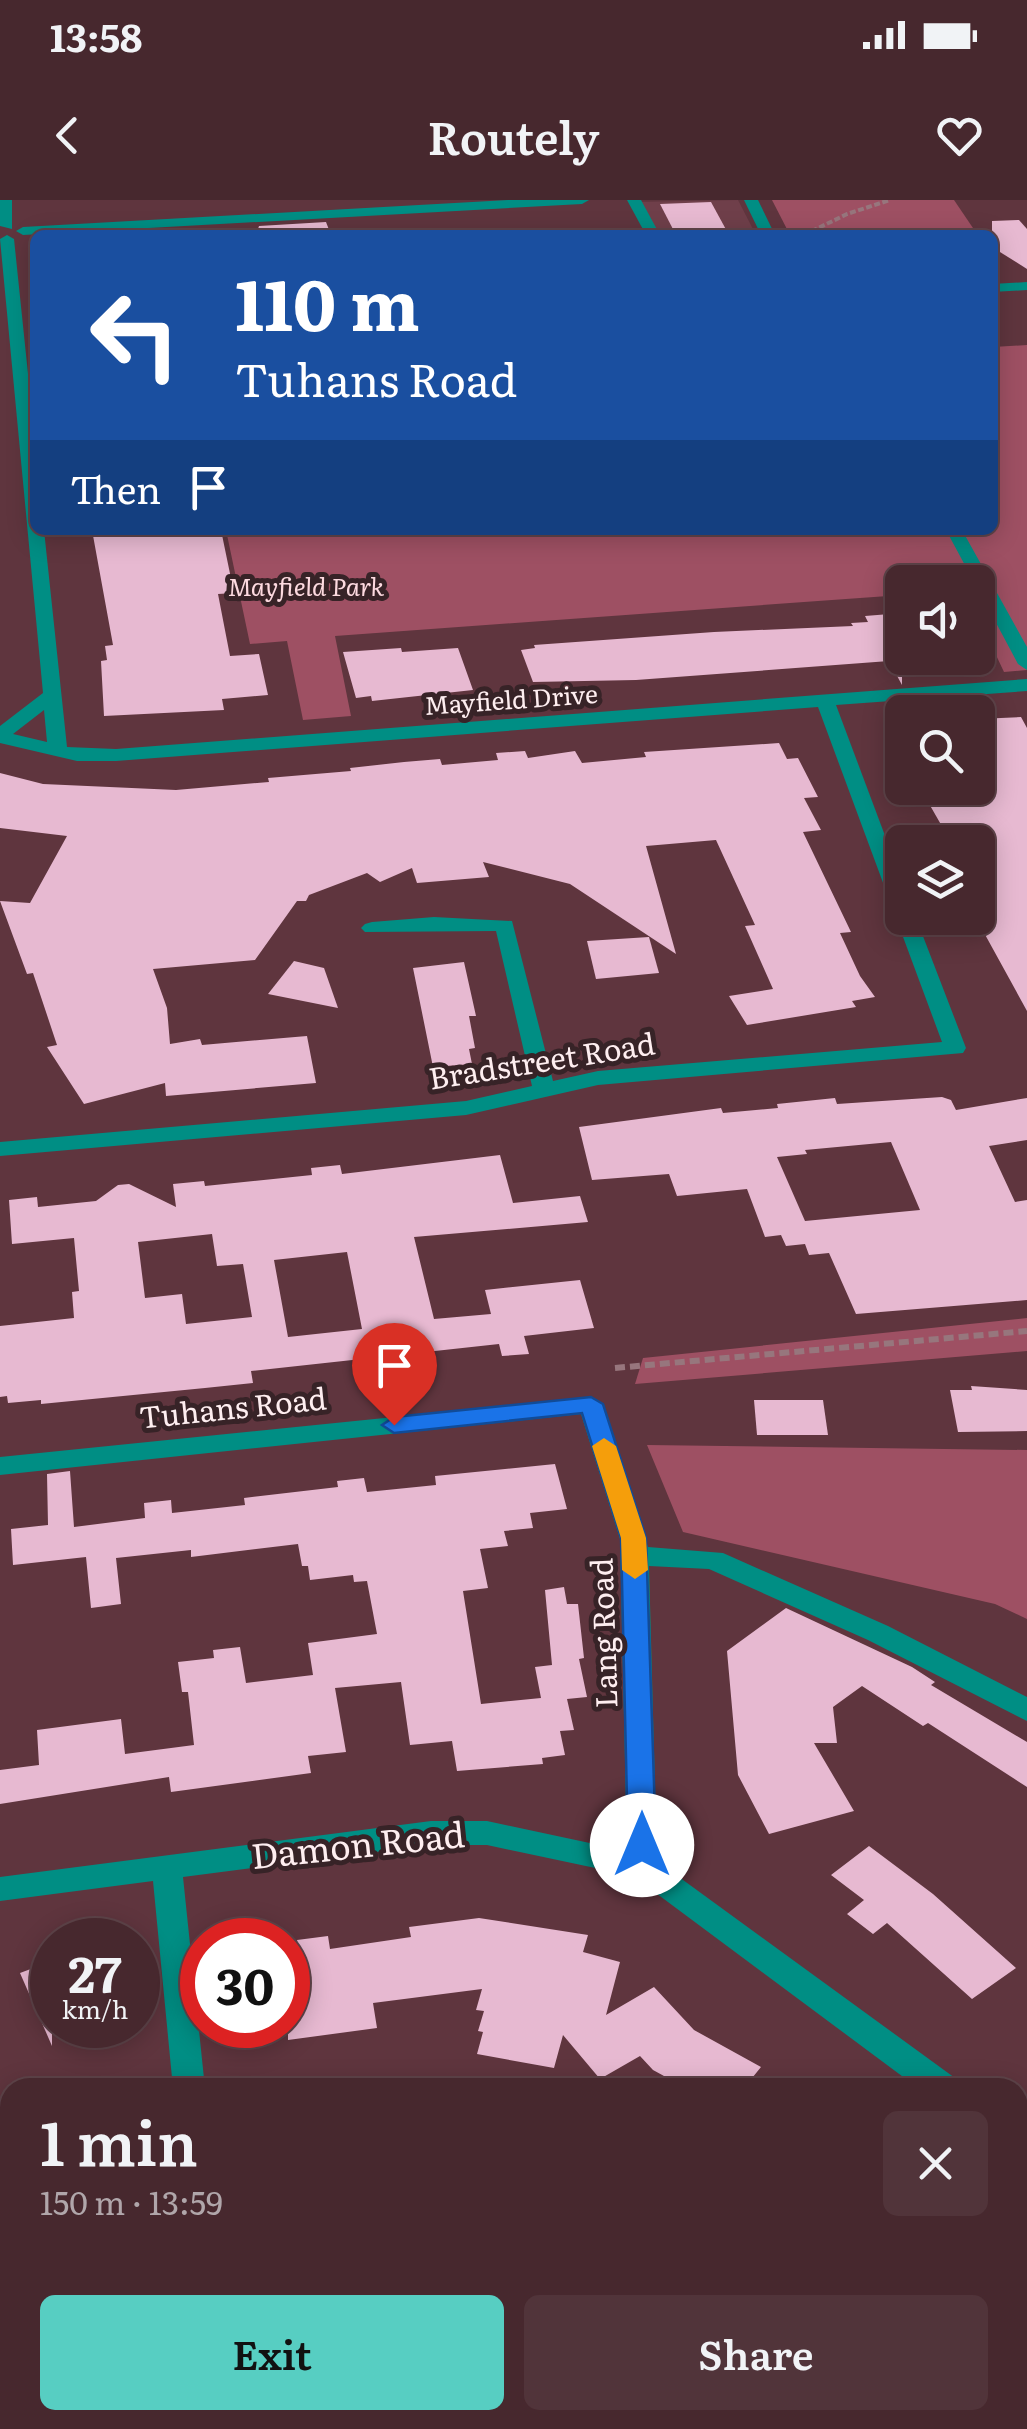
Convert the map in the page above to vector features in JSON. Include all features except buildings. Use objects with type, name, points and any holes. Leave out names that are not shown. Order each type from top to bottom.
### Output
[{"type":"street","points":[[5,200],[26,348],[16,405],[30,518]]},
{"type":"street","points":[[44,230],[582,200]]},
{"type":"street","points":[[634,200],[650,230]]},
{"type":"street","points":[[751,200],[766,230]]},
{"type":"street","points":[[998,288],[1027,286]]},
{"type":"street","points":[[32,535],[58,751]]},
{"type":"street","points":[[957,535],[1027,664]]},
{"type":"street","name":"Mayfield Drive","points":[[0,736],[58,751],[116,755],[1027,685]]},
{"type":"street","points":[[0,736],[52,695]]},
{"type":"street","points":[[825,701],[885,862]]},
{"type":"street","points":[[372,928],[505,925],[544,1090]]},
{"type":"street","name":"Bradstreet Road","points":[[0,1149],[466,1108],[598,1078],[956,1048],[913,935]]},
{"type":"street","name":"Tuhans Road","points":[[0,1466],[591,1404]]},
{"type":"street","name":"Lang Road","points":[[591,1404],[634,1538],[642,1866]]},
{"type":"street","points":[[634,1556],[714,1560],[894,1641],[1027,1710]]},
{"type":"street","name":"Damon Road","points":[[0,1889],[430,1834],[487,1833],[642,1866],[929,2078]]},
{"type":"street","points":[[166,1867],[188,2078]]},
{"type":"path","points":[[814,230],[890,200]]},
{"type":"path","points":[[615,1368],[1027,1331]]},
{"type":"shaded area","points":[[738,200],[753,230],[647,230],[633,202]]},
{"type":"green space","points":[[772,200],[954,200],[974,230],[787,230]]},
{"type":"green space","name":"Mayfield Park","points":[[1027,345],[1027,670],[1004,672],[995,653],[995,565],[885,565],[885,596],[335,636],[351,716],[303,720],[287,641],[250,644],[227,535],[998,535],[998,347]]},
{"type":"green space","points":[[1027,1318],[1027,1351],[635,1384],[643,1358]]},
{"type":"green space","points":[[647,1445],[1027,1450],[1027,1619],[995,1604],[683,1532]]},
{"type":"slow traffic","points":[[604,1446],[634,1538],[635,1570]]},
{"type":"route","points":[[394,1425],[591,1404],[634,1538],[642,1845]]}]
